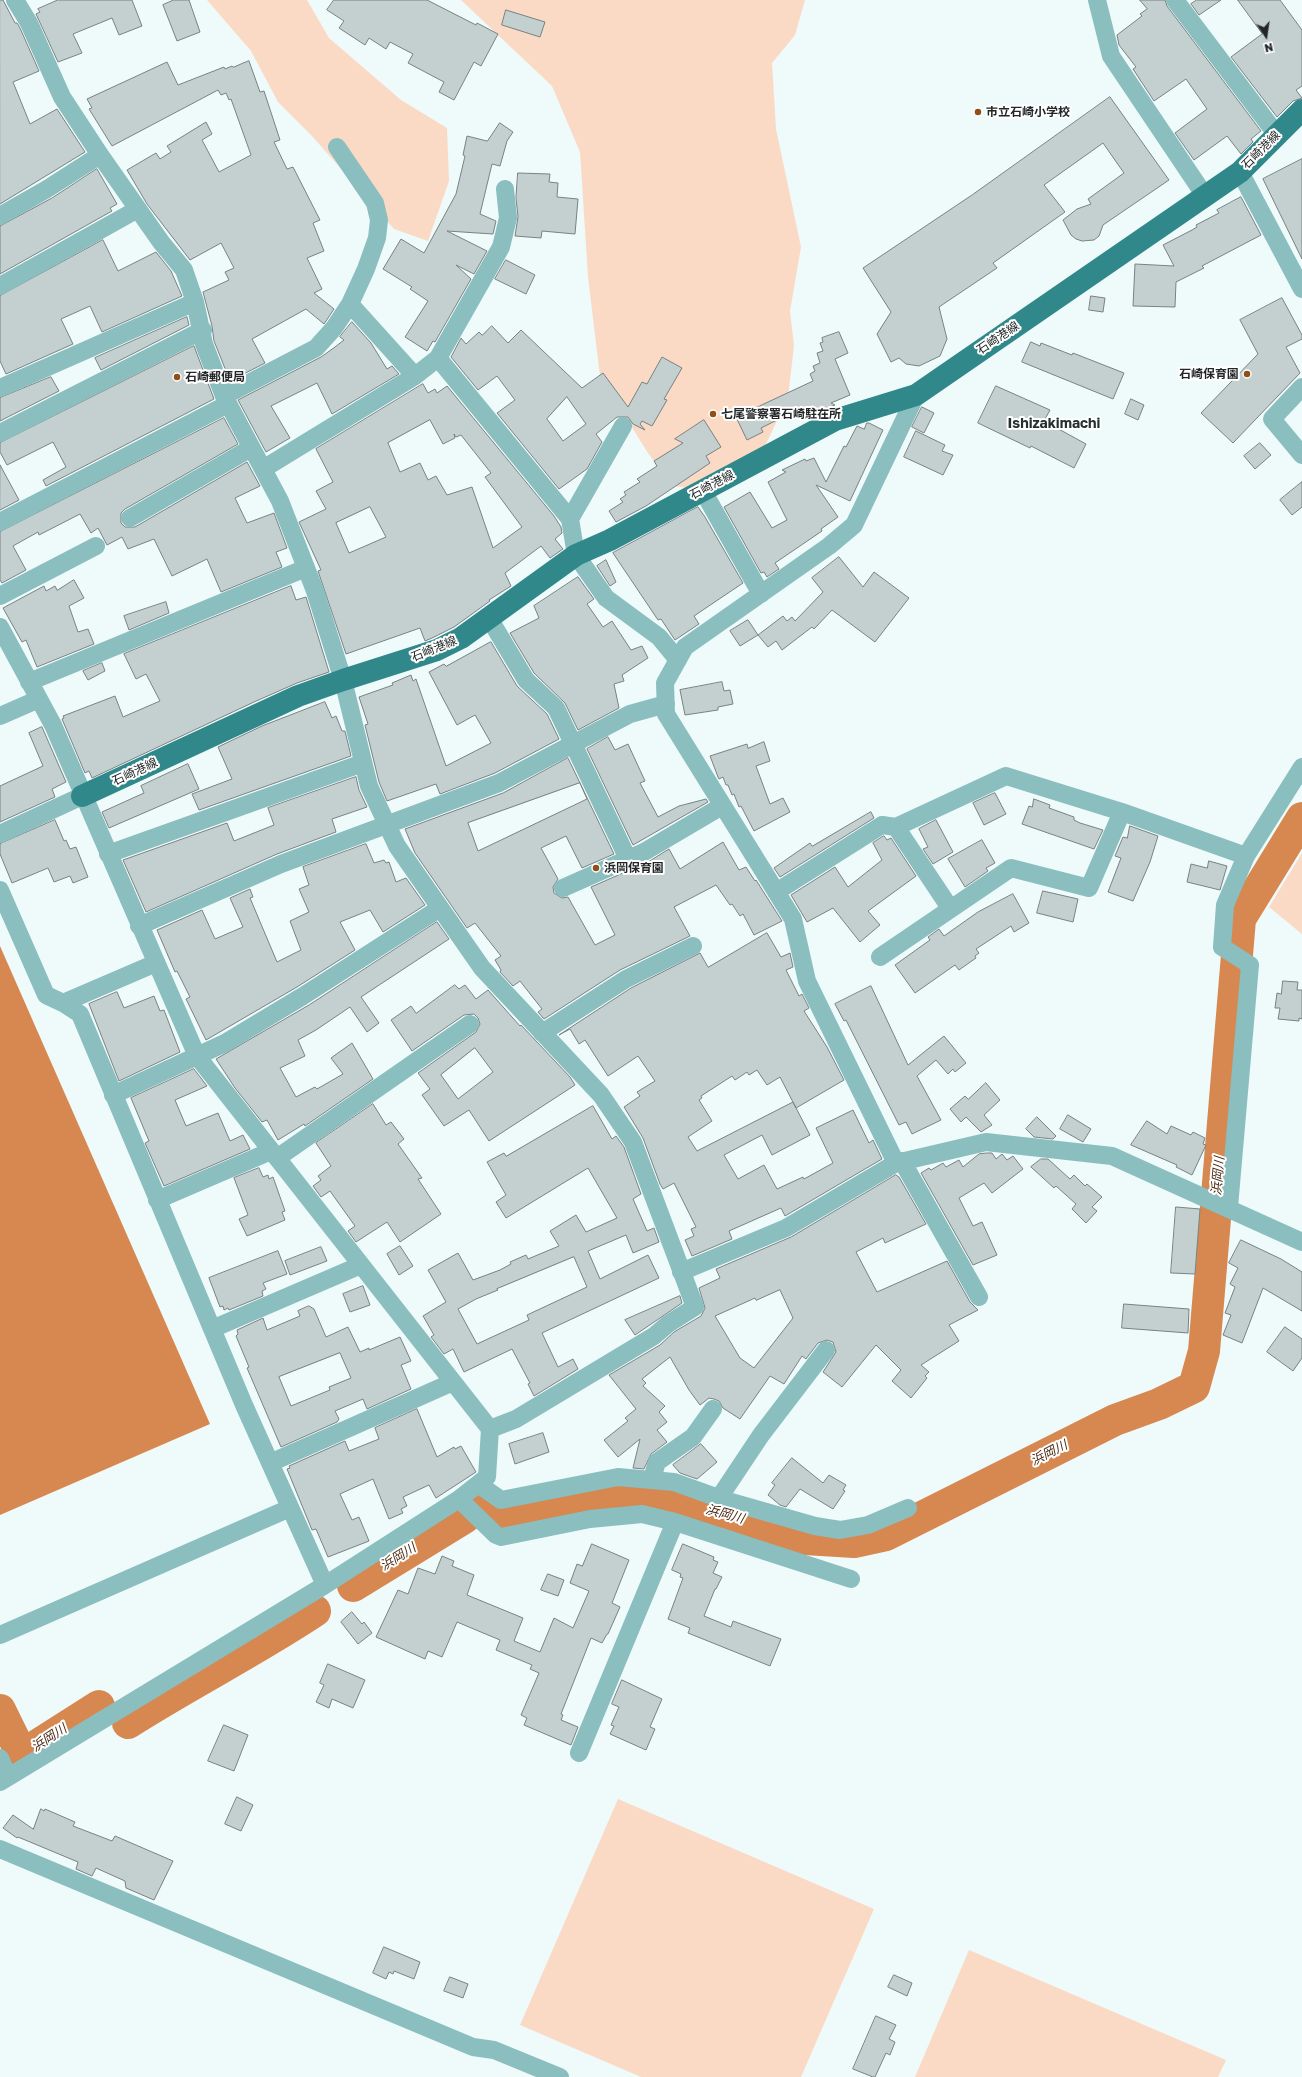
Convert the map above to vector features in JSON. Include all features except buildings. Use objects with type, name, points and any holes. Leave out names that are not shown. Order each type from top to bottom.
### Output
[{"type":"main road","name":"石崎港線","points":[[82,796],[298,696],[437,650],[461,638],[576,555],[610,540],[835,420],[916,395],[1240,172],[1302,110]]},
{"type":"street","points":[[15,0],[29,23],[62,97],[138,209],[184,270],[196,302],[203,330],[204,344],[226,400],[280,500],[306,568],[343,680],[369,786],[397,846],[482,968],[601,1095],[633,1142],[695,1308],[668,1324],[654,1336],[522,1415],[490,1429]]},
{"type":"street","points":[[1097,0],[1112,56],[1205,196]]},
{"type":"street","points":[[1175,0],[1277,135]]},
{"type":"street","points":[[0,522],[226,400],[316,348],[334,328],[350,304],[366,269],[377,238],[379,220],[375,203],[337,148]]},
{"type":"street","points":[[0,216],[47,190],[100,155]]},
{"type":"street","points":[[1240,172],[1302,289]]},
{"type":"street","points":[[263,469],[415,376],[438,358],[501,246],[508,218],[505,189]]},
{"type":"street","points":[[0,286],[138,209]]},
{"type":"street","points":[[0,388],[196,302]]},
{"type":"street","points":[[350,304],[415,376]]},
{"type":"street","points":[[0,433],[203,330]]},
{"type":"street","points":[[438,358],[570,519],[576,555],[606,598],[659,637],[678,660]]},
{"type":"street","points":[[1302,387],[1272,419],[1302,455]]},
{"type":"street","points":[[916,395],[854,525],[829,546],[685,647],[665,683],[666,714],[793,919],[807,981],[899,1162],[979,1296]]},
{"type":"street","points":[[570,519],[623,426]]},
{"type":"street","points":[[130,518],[251,448]]},
{"type":"street","points":[[703,491],[761,594]]},
{"type":"street","points":[[0,596],[96,546]]},
{"type":"street","points":[[29,682],[306,568]]},
{"type":"street","points":[[489,618],[526,680],[556,708],[628,859]]},
{"type":"street","points":[[0,627],[53,725],[82,796],[198,1056],[490,1429],[487,1477],[459,1499],[325,1585],[4,1779],[0,1758]]},
{"type":"street","points":[[0,716],[39,699]]},
{"type":"street","points":[[139,926],[230,884],[499,783],[574,745],[630,714],[666,704]]},
{"type":"street","points":[[108,854],[363,763]]},
{"type":"street","points":[[1221,1204],[1250,965],[1222,947],[1225,905],[1246,856],[1302,767]]},
{"type":"street","points":[[776,892],[882,825],[896,827],[1006,776],[1122,812],[1246,856]]},
{"type":"street","points":[[0,834],[82,796]]},
{"type":"street","points":[[563,888],[644,852],[722,806]]},
{"type":"street","points":[[880,957],[1011,868],[1089,888],[1122,812]]},
{"type":"street","points":[[896,827],[950,908]]},
{"type":"street","points":[[0,890],[46,995],[63,1003],[80,1014],[212,1329],[325,1585]]},
{"type":"street","points":[[113,1095],[225,1043],[272,1015],[440,908]]},
{"type":"street","points":[[542,1033],[626,979],[693,946]]},
{"type":"street","points":[[63,1003],[156,963]]},
{"type":"street","points":[[157,1200],[274,1154],[470,1024]]},
{"type":"street","points":[[682,1272],[786,1228],[899,1162],[986,1142],[1112,1156],[1221,1204],[1302,1242]]},
{"type":"street","points":[[212,1329],[361,1265]]},
{"type":"street","points":[[719,1498],[761,1435],[826,1350]]},
{"type":"street","points":[[270,1463],[453,1382]]},
{"type":"street","points":[[652,1479],[657,1462],[693,1437],[713,1409]]},
{"type":"street","points":[[478,1484],[501,1500],[618,1477],[652,1479],[674,1482],[719,1498],[814,1526],[840,1530],[868,1525],[908,1508]]},
{"type":"street","points":[[459,1499],[496,1535],[501,1537],[622,1514],[642,1514],[675,1522],[851,1579]]},
{"type":"street","points":[[0,1635],[290,1508]]},
{"type":"street","points":[[579,1754],[675,1522]]},
{"type":"street","points":[[0,1849],[473,2047],[494,2050],[560,2077]]},
{"type":"shaded area","points":[[207,0],[307,0],[329,38],[401,100],[447,128],[449,181],[428,241],[394,229],[312,136],[278,102],[251,51]]},
{"type":"shaded area","points":[[461,0],[805,0],[795,35],[772,63],[776,129],[801,247],[790,311],[794,346],[788,397],[759,459],[717,491],[672,486],[648,453],[600,376],[588,277],[580,152],[552,86]]},
{"type":"shaded area","points":[[1302,853],[1302,934],[1269,907]]},
{"type":"shaded area","points":[[0,946],[210,1424],[0,1515]]},
{"type":"shaded area","points":[[618,1799],[874,1909],[801,2077],[641,2077],[520,2025]]},
{"type":"shaded area","points":[[969,1950],[1226,2060],[1218,2077],[915,2077]]},
{"type":"waterway","name":"浜岡川","points":[[353,1586],[464,1518],[481,1505],[502,1515],[610,1496],[644,1497],[727,1513],[805,1539],[854,1542],[886,1535],[1115,1420],[1159,1404],[1194,1387],[1204,1351],[1240,919],[1302,818]]},
{"type":"waterway","name":"浜岡川","points":[[128,1723],[269,1640],[315,1611]]},
{"type":"waterway","name":"浜岡川","points":[[0,1710],[22,1755],[99,1706]]},
{"type":"place","name":"市立石崎小学校","points":[[978,112]]},
{"type":"place","name":"石崎保育園","points":[[1247,374]]},
{"type":"place","name":"石崎郵便局","points":[[177,377]]},
{"type":"place","name":"七尾警察署石崎駐在所","points":[[713,414]]},
{"type":"place","name":"浜岡保育園","points":[[596,868]]},
{"type":"district","name":"Ishizakimachi","points":[[1054,424]]}]
